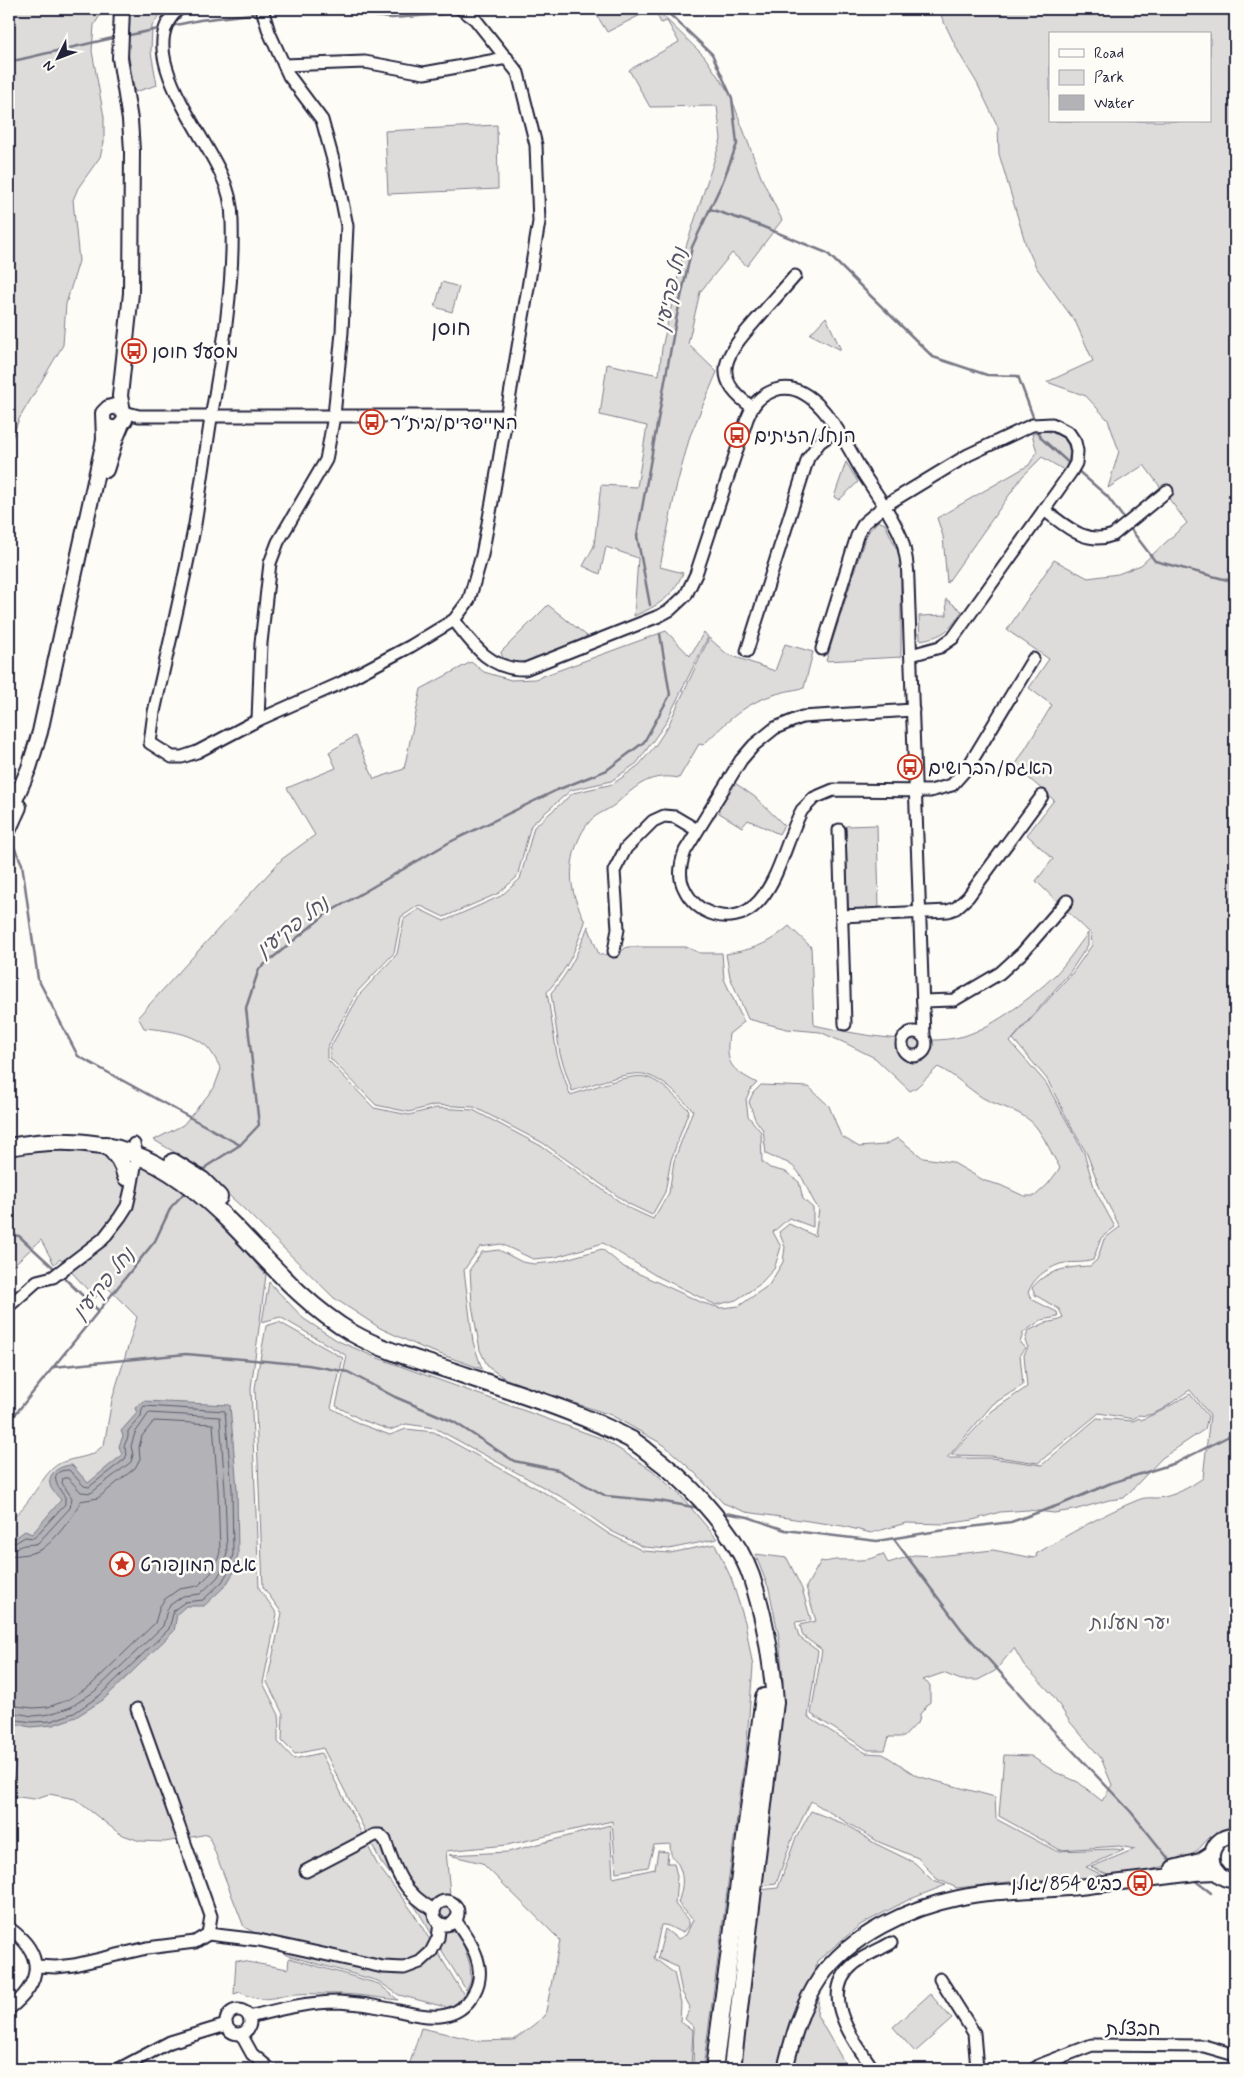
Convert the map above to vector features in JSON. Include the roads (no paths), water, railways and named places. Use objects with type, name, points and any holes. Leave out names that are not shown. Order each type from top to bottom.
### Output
[{"type":"highway","points":[[9,1138],[44,1134],[85,1133],[113,1137],[197,1191],[232,1224],[285,1281],[352,1333],[385,1348],[582,1417],[633,1440],[678,1476],[706,1505],[730,1537],[751,1574],[764,1620],[773,1674],[775,1702],[732,2069]]},
{"type":"highway","points":[[9,1147],[54,1140],[82,1141],[159,1153],[202,1180],[239,1217],[317,1307]]},
{"type":"highway","points":[[106,1145],[119,1158],[130,1175],[144,1162],[152,1162]]},
{"type":"highway","points":[[714,2069],[764,1704],[766,1663],[764,1620]]},
{"type":"main road","points":[[9,814],[29,768],[42,724],[104,440],[102,416],[108,408],[114,389],[125,280],[126,147],[113,50],[116,9]]},
{"type":"main road","points":[[9,829],[34,768],[52,714],[91,520],[123,418],[120,396],[130,293],[132,151],[130,120],[120,58],[122,9]]},
{"type":"main road","points":[[108,408],[115,406],[123,418]]},
{"type":"main road","points":[[104,424],[114,429],[123,418]]},
{"type":"main road","points":[[1234,1882],[1217,1872],[1211,1862],[1211,1854],[1219,1841],[1225,1837],[1235,1836]]},
{"type":"main road","points":[[1092,1886],[1189,1864],[1211,1854]]},
{"type":"main road","points":[[786,2069],[800,2017],[821,1977],[835,1960],[854,1944],[913,1912],[959,1898],[994,1892],[1024,1892],[1092,1886],[1217,1872]]},
{"type":"street","points":[[179,9],[169,17],[161,46],[172,86],[221,174],[230,202],[232,221],[229,291],[221,359],[194,525],[154,712],[150,743],[172,757],[182,757],[197,752],[258,720],[341,683],[411,646],[454,620],[467,604],[475,583],[492,502],[539,222],[536,145],[518,74],[475,19],[461,9]]},
{"type":"street","points":[[258,720],[261,643],[270,563],[278,542],[326,460],[334,416],[342,332],[347,226],[335,167],[322,120],[284,65],[269,32],[262,9]]},
{"type":"street","points":[[284,65],[365,62],[424,73],[507,58]]},
{"type":"street","points":[[752,407],[741,400],[730,386],[726,368],[728,358],[735,344],[795,276]]},
{"type":"street","points":[[454,620],[486,658],[505,666],[524,669],[648,622],[670,610],[686,595],[696,574],[752,407],[759,398],[769,392],[786,388],[797,390],[814,401],[837,430],[884,506],[900,535],[908,565],[923,1015],[926,1045],[923,1052],[916,1056],[908,1055],[902,1049],[902,1041],[918,1025],[923,1015]]},
{"type":"street","points":[[123,418],[139,416],[506,416]]},
{"type":"street","points":[[822,648],[860,530],[868,519],[884,506],[977,451],[1032,425],[1043,424],[1059,427],[1069,433],[1075,442],[1077,450],[1076,463],[1072,472],[952,638],[940,647],[911,655]]},
{"type":"street","points":[[747,651],[808,458],[820,442],[837,430]]},
{"type":"street","points":[[1044,510],[1080,535],[1087,538],[1104,539],[1113,535],[1167,491]]},
{"type":"street","points":[[913,710],[802,717],[775,728],[754,745],[741,760],[697,830],[682,860],[683,888],[696,905],[705,911],[724,917],[734,916],[750,910],[762,898],[772,880],[796,820],[806,805],[822,793],[842,789],[916,791],[943,789],[952,785],[960,778],[1032,659]]},
{"type":"street","points":[[842,916],[948,911],[962,904],[1042,796]]},
{"type":"street","points":[[614,951],[618,929],[614,871],[626,848],[653,821],[664,816],[675,817],[697,830]]},
{"type":"street","points":[[839,830],[845,1024]]},
{"type":"street","points":[[923,1002],[954,1000],[1000,973],[1023,952],[1067,900]]},
{"type":"street","points":[[910,1032],[918,1032],[924,1037]]},
{"type":"street","points":[[9,1306],[37,1282],[53,1277],[103,1239],[128,1206],[133,1150]]},
{"type":"street","points":[[137,1709],[211,1916],[208,1934]]},
{"type":"street","points":[[306,1871],[375,1835],[380,1835],[384,1839],[403,1884],[415,1897],[434,1910]]},
{"type":"street","points":[[249,2017],[298,2005],[327,2002],[368,2005],[423,2017],[441,2016],[457,2011],[465,2005],[477,1989],[480,1969],[474,1950],[455,1920],[457,1910],[450,1902],[439,1903],[434,1910],[435,1917],[440,1923],[449,1924],[455,1920]]},
{"type":"street","points":[[36,1966],[74,1966],[144,1949],[195,1942],[208,1934],[253,1939],[394,1968],[413,1966],[426,1958],[435,1945],[440,1923]]},
{"type":"street","points":[[9,1928],[32,1952],[36,1966],[30,1989],[9,2009]]},
{"type":"street","points":[[873,2069],[847,2028],[838,2007],[838,1989],[845,1973],[853,1964],[891,1943]]},
{"type":"street","points":[[940,1979],[974,2033],[977,2069]]},
{"type":"street","points":[[235,2010],[242,2010],[249,2017],[250,2026],[241,2034],[232,2033],[226,2025],[227,2016],[235,2010]]},
{"type":"street","points":[[119,2069],[150,2052],[182,2038],[226,2025]]},
{"type":"street","points":[[241,2034],[252,2054],[270,2069]]},
{"type":"street","name":"חבצלת","points":[[1034,2069],[1092,2045],[1204,2046],[1235,2055]]},
{"type":"water","name":"אגם המונפורט","points":[[143,1401],[230,1405],[237,1489],[238,1555],[234,1572],[226,1585],[204,1606],[186,1606],[177,1614],[174,1631],[103,1700],[76,1717],[53,1725],[31,1727],[9,1723],[9,1531],[15,1538],[25,1531],[32,1534],[61,1500],[52,1490],[50,1483],[50,1479],[55,1471],[67,1465],[72,1465],[88,1483],[122,1455],[119,1446],[123,1436],[121,1431],[137,1413],[135,1408]]},
{"type":"waterway","points":[[268,12],[300,9]]},
{"type":"waterway","points":[[315,9],[392,18],[458,13]]},
{"type":"waterway","points":[[471,12],[502,9]]},
{"type":"waterway","name":"נחל פקיעין","points":[[650,605],[637,536],[676,320],[692,247],[723,181],[737,144],[732,98],[712,54],[664,9]]},
{"type":"waterway","points":[[171,26],[200,20],[260,13]]},
{"type":"waterway","points":[[125,36],[163,28]]},
{"type":"waterway","points":[[9,62],[117,37]]},
{"type":"waterway","points":[[710,209],[761,226],[827,253],[933,357],[987,375],[1018,376],[1035,422]]},
{"type":"waterway","points":[[1037,427],[1041,438],[1071,465]]},
{"type":"waterway","points":[[1077,470],[1107,496],[1125,520]]},
{"type":"waterway","points":[[1129,527],[1155,561],[1235,582]]},
{"type":"waterway","name":"נחל פקיעין","points":[[201,1173],[207,1166],[240,1145],[259,1125],[246,1008],[259,969],[326,914],[450,842],[557,790],[607,770],[644,742],[670,695],[660,634]]},
{"type":"waterway","points":[[9,836],[22,864],[38,979],[78,1056],[240,1145]]},
{"type":"waterway","name":"נחל פקיעין","points":[[9,1422],[155,1241],[171,1207],[186,1191]]},
{"type":"waterway","points":[[9,1234],[19,1236],[56,1270]]},
{"type":"waterway","points":[[62,1276],[98,1310]]},
{"type":"waterway","points":[[53,1367],[186,1354],[308,1365],[348,1372],[395,1397],[454,1422],[514,1461],[558,1470],[606,1496],[659,1501],[699,1508]]},
{"type":"waterway","points":[[719,1512],[748,1517],[785,1530],[877,1541],[1011,1522],[1062,1504],[1111,1483],[1176,1463],[1235,1433]]},
{"type":"waterway","points":[[894,1539],[962,1630],[1033,1709],[1131,1812],[1172,1863]]},
{"type":"waterway","points":[[1193,1879],[1211,1893]]},
{"type":"place","name":"מסעף חוסן","points":[[134,351]]},
{"type":"place","name":"המייסדים/בית״ר","points":[[372,422]]},
{"type":"place","name":"הנחל/הזיתים","points":[[737,435]]},
{"type":"place","name":"האגם/הברושים","points":[[910,767]]},
{"type":"place","name":"אגם המונפורט","points":[[122,1564]]},
{"type":"place","name":"כביש 854/גולן","points":[[1140,1883]]},
{"type":"district","name":"חוסן","points":[[451,328]]},
{"type":"park label","name":"יער מעלות","points":[[1130,1622]]}]
